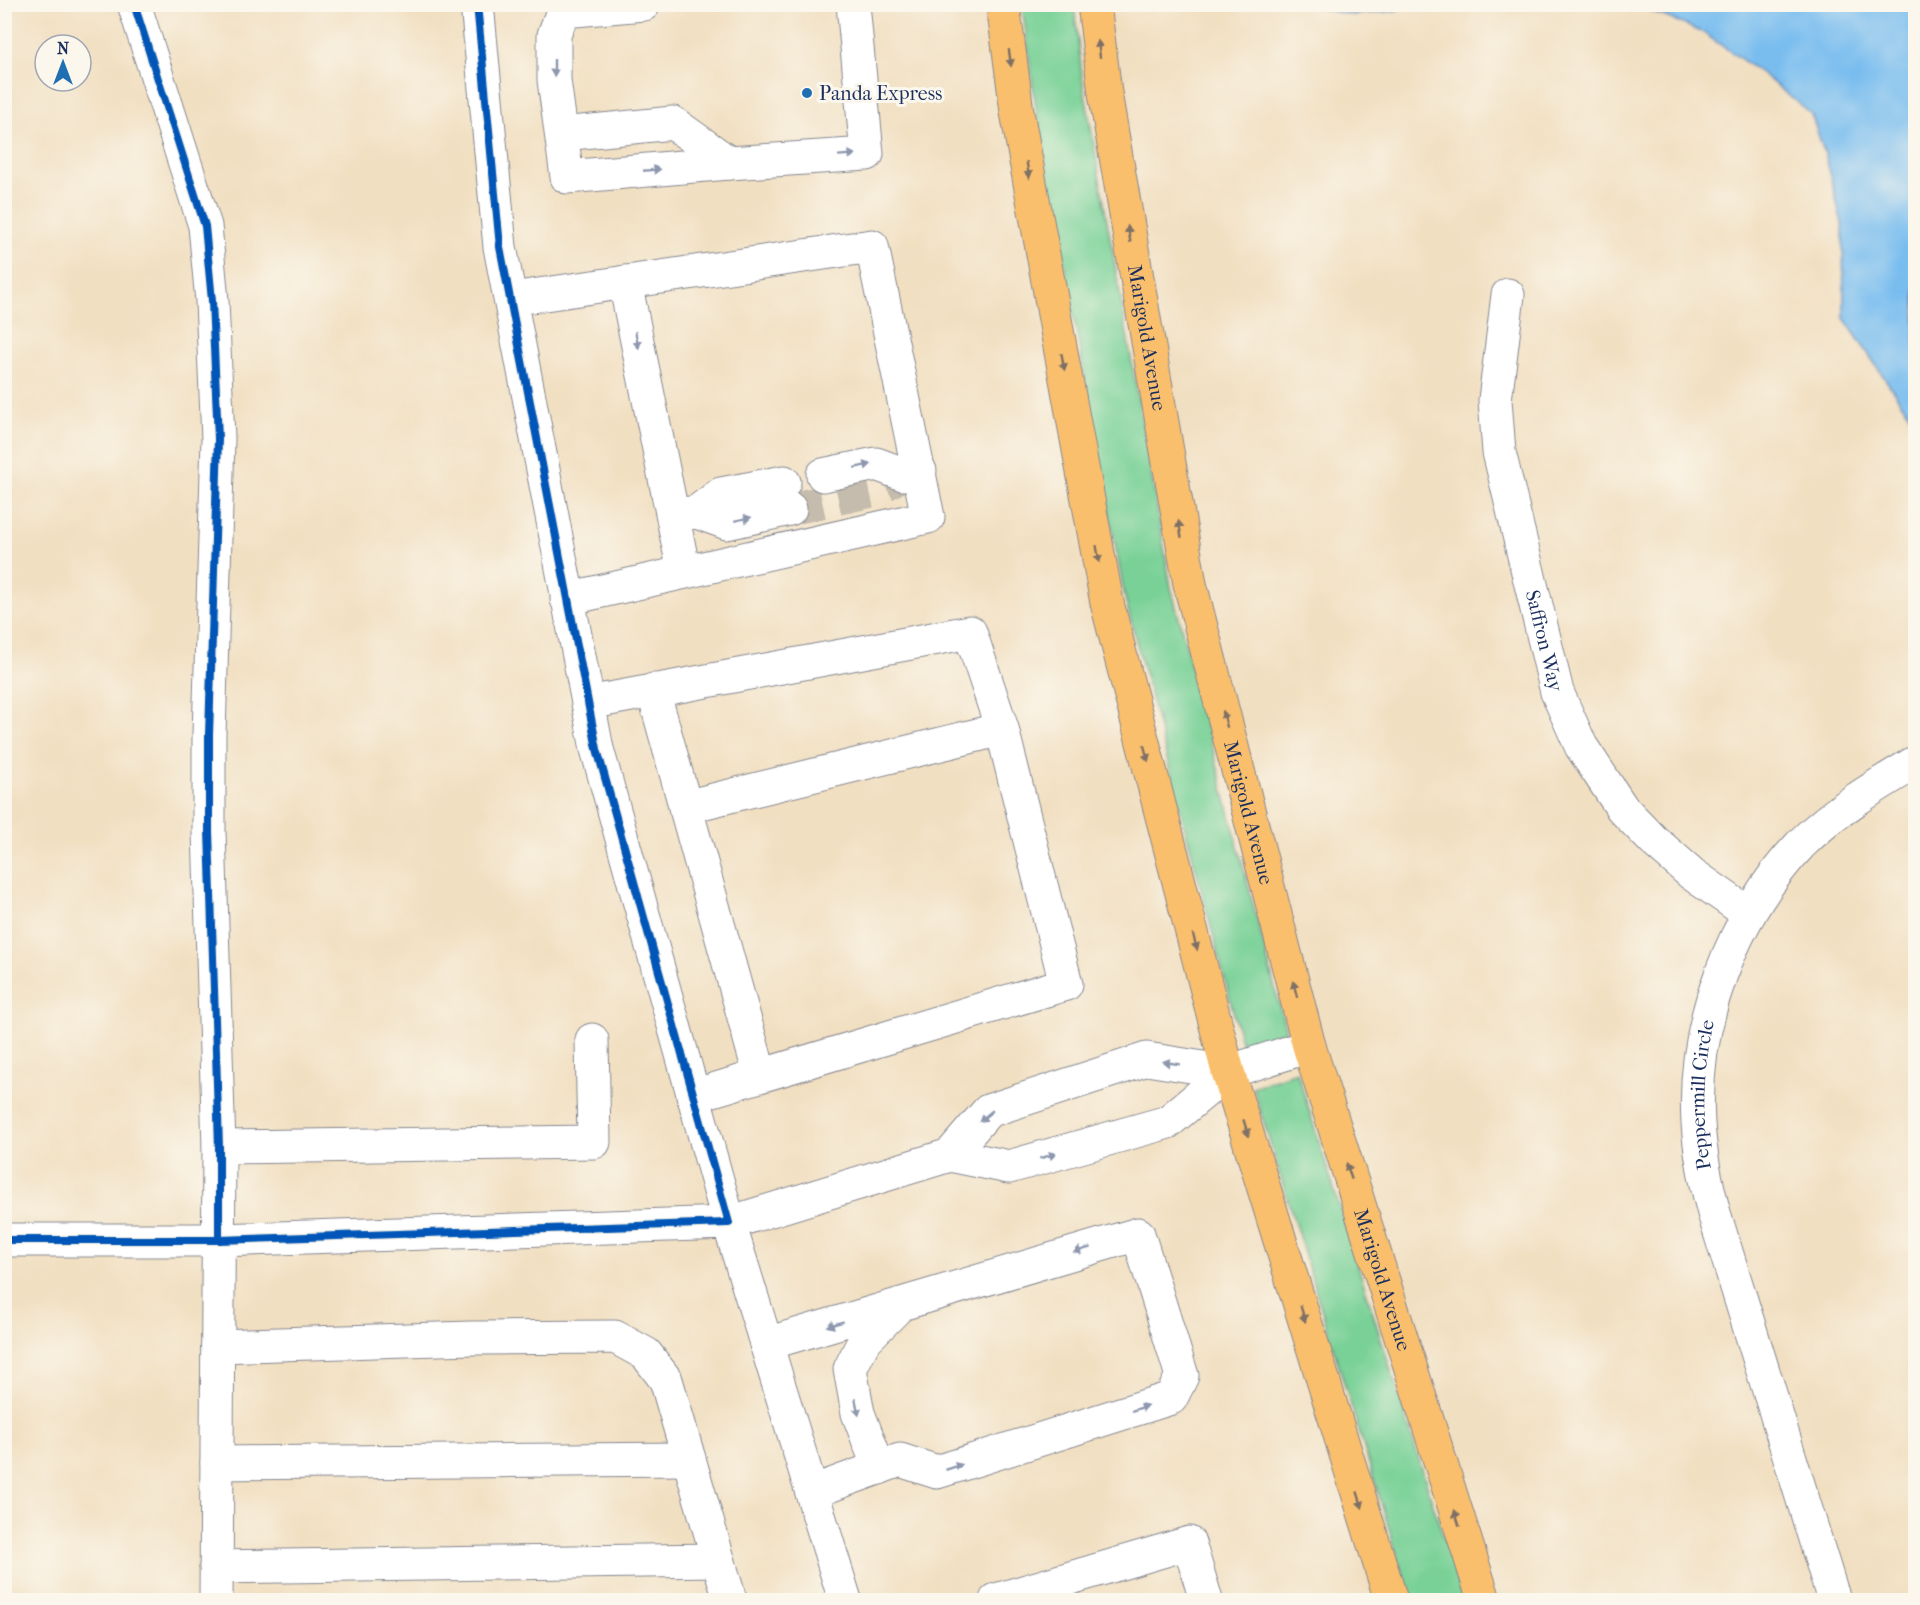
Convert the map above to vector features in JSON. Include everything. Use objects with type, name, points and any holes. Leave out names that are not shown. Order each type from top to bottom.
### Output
[{"type":"main road","points":[[1003,4],[1017,112],[1107,603],[1228,1072],[1391,1600]]},
{"type":"main road","name":"Marigold Avenue","points":[[1094,4],[1105,93],[1190,584],[1309,1046],[1484,1600]]},
{"type":"street","points":[[134,4],[205,226],[212,301],[218,439],[210,735],[210,831],[219,1148],[216,1600]]},
{"type":"street","points":[[477,4],[500,246],[597,749],[729,1223],[845,1600]]},
{"type":"street","points":[[644,4],[563,8],[554,35],[554,80],[567,177],[867,154],[853,4]]},
{"type":"street","points":[[562,134],[673,123],[729,163]]},
{"type":"street","points":[[511,299],[872,246],[920,471],[928,517],[567,598]]},
{"type":"street","points":[[625,282],[685,514],[684,572]]},
{"type":"street","name":"Saffron Way","points":[[1508,294],[1495,400],[1498,443],[1557,692],[1581,746],[1622,808],[1653,840],[1692,874],[1749,914]]},
{"type":"street","points":[[823,475],[876,464],[903,474],[920,471]]},
{"type":"street","points":[[685,514],[721,494],[787,495]]},
{"type":"street","points":[[588,703],[970,632],[1002,729],[1066,984],[693,1096]]},
{"type":"street","points":[[653,690],[760,1076]]},
{"type":"street","points":[[685,807],[1002,729]]},
{"type":"street","name":"Peppermill Circle","points":[[1834,1600],[1714,1213],[1701,1155],[1698,1093],[1702,1049],[1712,1004],[1728,956],[1749,914],[1777,872],[1802,843],[1833,816],[1870,789],[1916,762]]},
{"type":"street","points":[[219,1148],[594,1142],[592,1040]]},
{"type":"street","points":[[4,1240],[219,1240],[729,1223],[950,1155],[1009,1167],[1168,1122],[1228,1072],[1309,1046]]},
{"type":"street","points":[[950,1155],[988,1111],[1147,1059],[1228,1072]]},
{"type":"street","points":[[766,1344],[1138,1234],[1182,1376],[1171,1398],[937,1472],[900,1460],[812,1491]]},
{"type":"street","points":[[879,1467],[858,1413],[850,1369],[864,1341],[901,1305]]},
{"type":"street","points":[[218,1346],[471,1338],[615,1337],[646,1354],[666,1380],[730,1600]]},
{"type":"street","points":[[217,1463],[689,1459]]},
{"type":"street","points":[[996,1600],[1189,1543],[1206,1600]]},
{"type":"street","points":[[216,1567],[718,1560]]},
{"type":"green space","points":[[1022,5],[1074,5],[1082,77],[1171,588],[1286,1031],[1242,1045],[1125,598],[1036,108]]},
{"type":"green space","points":[[1297,1072],[1463,1600],[1411,1600],[1253,1087]]},
{"type":"water","points":[[1303,5],[1410,5],[1393,11],[1352,15]]},
{"type":"water","points":[[1637,5],[1915,5],[1915,423],[1844,318],[1843,227],[1825,154],[1811,114],[1761,73],[1702,32]]},
{"type":"tunnel","points":[[790,509],[876,490],[903,474]]},
{"type":"cycle path","points":[[134,4],[205,226],[212,301],[218,439],[209,735],[209,831],[219,1147],[219,1240]]},
{"type":"cycle path","points":[[4,1240],[219,1240],[729,1223],[597,749],[500,247],[477,4]]},
{"type":"place","name":"Panda Express","points":[[807,93]]}]
